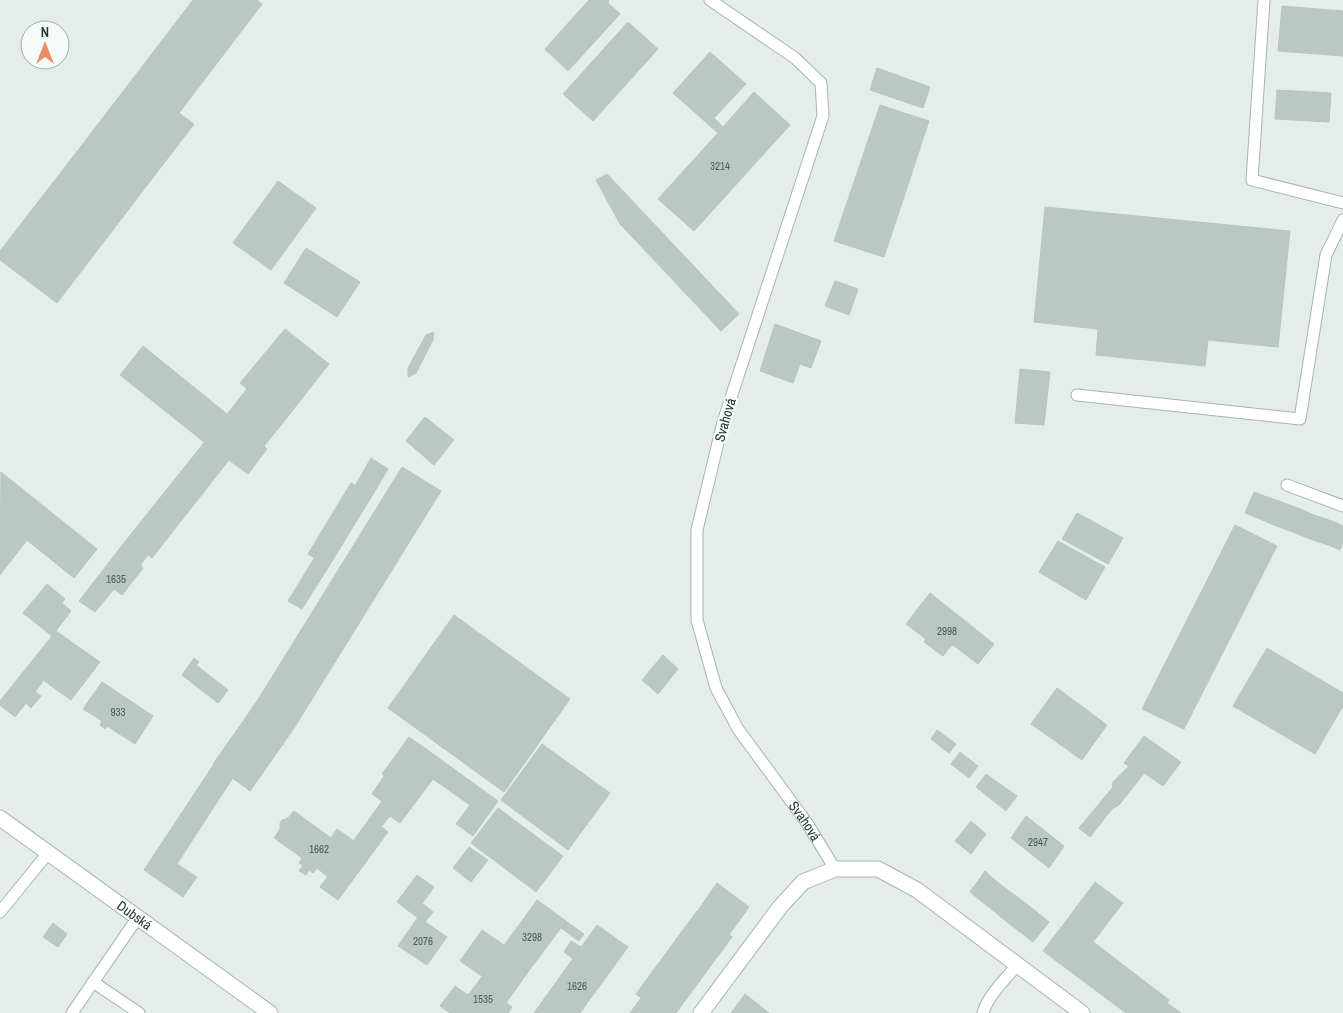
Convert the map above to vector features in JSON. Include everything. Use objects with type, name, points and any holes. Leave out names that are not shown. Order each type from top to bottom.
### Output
[{"type":"street","name":"Dubská","points":[[0,818],[270,1013]]},
{"type":"street","points":[[701,1013],[780,907],[803,882],[835,869],[878,869],[917,890],[1082,1013]]},
{"type":"lane","name":"Svahová","points":[[710,0],[795,58],[821,83],[823,116],[723,422],[698,530],[698,620],[716,688],[738,729],[807,823],[835,869]]},
{"type":"lane","points":[[1264,0],[1252,180],[1343,203]]},
{"type":"lane","points":[[1077,395],[1300,419],[1326,255],[1343,220]]},
{"type":"lane","points":[[1287,486],[1343,506]]},
{"type":"lane","points":[[0,912],[48,853]]},
{"type":"lane","points":[[72,1013],[138,917]]},
{"type":"lane","points":[[983,1013],[984,1008],[996,991],[1017,965]]},
{"type":"lane","points":[[94,982],[139,1013]]},
{"type":"building","points":[[193,0],[257,0],[262,4],[125,184],[79,149]]},
{"type":"building","points":[[589,0],[609,0],[608,3],[620,14],[568,71],[545,49]]},
{"type":"building","points":[[1282,6],[1343,11],[1343,56],[1278,51]]},
{"type":"building","points":[[628,22],[658,49],[593,121],[563,94]]},
{"type":"building","points":[[710,52],[746,84],[714,118],[723,127],[754,92],[790,125],[694,231],[658,199],[718,133],[673,93]]},
{"type":"building","points":[[877,68],[930,87],[923,108],[870,90]]},
{"type":"building","points":[[1277,90],[1331,93],[1329,122],[1275,119]]},
{"type":"building","points":[[880,105],[929,121],[884,257],[834,241]]},
{"type":"building","points":[[179,113],[194,124],[57,303],[0,260],[0,251],[79,149],[125,184]]},
{"type":"building","points":[[607,174],[739,314],[721,331],[620,224],[596,180]]},
{"type":"building","points":[[278,181],[316,208],[271,270],[233,243]]},
{"type":"building","points":[[1045,207],[1290,231],[1278,347],[1208,340],[1205,366],[1096,355],[1098,329],[1034,322]]},
{"type":"building","points":[[306,248],[360,282],[337,317],[284,283]]},
{"type":"building","points":[[835,281],[858,289],[849,315],[825,306]]},
{"type":"building","points":[[775,324],[821,341],[811,368],[800,364],[793,383],[760,371]]},
{"type":"building","points":[[285,329],[329,364],[285,420],[240,383]]},
{"type":"building","points":[[434,332],[433,340],[416,373],[408,377],[408,368],[426,335]]},
{"type":"building","points":[[143,346],[227,414],[204,442],[120,375]]},
{"type":"building","points":[[1020,369],[1050,372],[1044,425],[1015,423]]},
{"type":"building","points":[[247,389],[285,420],[264,446],[267,449],[248,474],[229,460],[152,558],[148,555],[141,564],[120,548]]},
{"type":"building","points":[[425,417],[454,440],[449,446],[420,423]]},
{"type":"building","points":[[420,423],[449,446],[434,465],[406,441]]},
{"type":"building","points":[[371,458],[388,469],[372,496],[355,486]]},
{"type":"building","points":[[402,467],[441,491],[296,725],[259,698]]},
{"type":"building","points":[[1,472],[97,549],[74,578],[27,540],[0,575]]},
{"type":"building","points":[[351,483],[372,496],[329,566],[308,554]]},
{"type":"building","points":[[1254,492],[1267,497],[1258,518],[1245,513]]},
{"type":"building","points":[[1267,497],[1279,501],[1269,523],[1258,518]]},
{"type":"building","points":[[1279,501],[1292,506],[1282,528],[1269,523]]},
{"type":"building","points":[[1292,506],[1303,510],[1293,532],[1282,528]]},
{"type":"building","points":[[1303,510],[1314,515],[1305,537],[1293,532]]},
{"type":"building","points":[[1077,513],[1123,538],[1108,564],[1062,539]]},
{"type":"building","points":[[1314,515],[1326,519],[1316,541],[1305,537]]},
{"type":"building","points":[[1326,519],[1337,523],[1328,545],[1316,541]]},
{"type":"building","points":[[1337,523],[1343,526],[1343,542],[1340,550],[1328,545]]},
{"type":"building","points":[[1235,525],[1277,546],[1184,729],[1142,709]]},
{"type":"building","points":[[1058,541],[1105,567],[1086,600],[1039,572]]},
{"type":"building","points":[[120,548],[139,562],[143,568],[122,595],[114,589],[95,612],[79,601]]},
{"type":"building","points":[[315,557],[329,566],[302,609],[288,601]]},
{"type":"building","points":[[47,584],[65,599],[62,603],[71,611],[52,636],[23,613]]},
{"type":"building","points":[[930,593],[994,644],[978,664],[953,645],[943,656],[924,642],[926,639],[906,624]]},
{"type":"building","points":[[454,615],[570,699],[531,754],[415,670]]},
{"type":"building","points":[[56,631],[100,662],[71,700],[36,675],[41,668],[32,661]]},
{"type":"building","points":[[1267,648],[1343,693],[1343,706],[1315,754],[1233,706]]},
{"type":"building","points":[[663,655],[678,669],[658,694],[642,680]]},
{"type":"building","points":[[194,658],[199,662],[196,665],[228,690],[218,703],[182,675]]},
{"type":"building","points":[[32,661],[41,668],[36,675],[43,681],[35,692],[41,696],[31,708],[26,703],[15,717],[0,705],[0,701]]},
{"type":"building","points":[[415,670],[531,754],[504,792],[388,708]]},
{"type":"building","points":[[102,682],[153,716],[135,744],[107,726],[105,729],[100,725],[102,721],[83,709]]},
{"type":"building","points":[[1057,688],[1107,725],[1082,760],[1031,724]]},
{"type":"building","points":[[259,698],[296,725],[281,747],[244,720]]},
{"type":"building","points":[[244,720],[281,747],[250,791],[220,769],[222,766],[216,761],[213,764]]},
{"type":"building","points":[[937,730],[956,744],[949,753],[931,739]]},
{"type":"building","points":[[1144,736],[1181,762],[1163,786],[1144,773],[1142,776],[1124,763]]},
{"type":"building","points":[[409,737],[422,746],[395,784],[382,774]]},
{"type":"building","points":[[542,744],[610,793],[568,850],[501,800]]},
{"type":"building","points":[[422,746],[498,801],[473,836],[456,824],[470,805],[433,779],[400,823],[390,816],[381,827],[370,818]]},
{"type":"building","points":[[960,752],[978,766],[969,778],[951,764]]},
{"type":"building","points":[[216,761],[222,766],[220,769],[232,779],[177,864],[197,877],[183,897],[144,870]]},
{"type":"building","points":[[1129,766],[1142,776],[1090,837],[1079,828],[1113,787],[1112,783]]},
{"type":"building","points":[[986,774],[1017,796],[1006,811],[976,787]]},
{"type":"building","points":[[384,776],[395,784],[382,801],[372,794]]},
{"type":"building","points":[[498,808],[563,856],[536,892],[471,843]]},
{"type":"building","points":[[294,811],[331,838],[337,829],[354,841],[328,877],[317,868],[313,873],[309,870],[306,875],[299,871],[303,865],[299,863],[302,858],[274,838],[280,829],[282,820],[288,818]]},
{"type":"building","points":[[1026,816],[1064,846],[1049,868],[1011,838]]},
{"type":"building","points":[[370,818],[388,832],[338,900],[320,887]]},
{"type":"building","points":[[971,821],[986,834],[971,854],[955,841]]},
{"type":"building","points":[[469,847],[488,860],[471,882],[453,868]]},
{"type":"building","points":[[985,871],[995,880],[980,900],[970,892]]},
{"type":"building","points":[[417,875],[434,887],[414,915],[397,902]]},
{"type":"building","points":[[995,880],[1005,888],[990,908],[980,900]]},
{"type":"building","points":[[1095,882],[1123,903],[1093,942],[1066,921]]},
{"type":"building","points":[[717,883],[749,907],[729,935],[697,912]]},
{"type":"building","points":[[1005,888],[1016,896],[1001,917],[990,908]]},
{"type":"building","points":[[1016,896],[1028,905],[1012,926],[1001,917]]},
{"type":"building","points":[[537,900],[566,921],[528,972],[500,951]]},
{"type":"building","points":[[423,904],[433,912],[425,922],[414,915]]},
{"type":"building","points":[[1028,905],[1038,913],[1023,934],[1012,926]]},
{"type":"building","points":[[697,911],[732,937],[676,1013],[630,1013],[641,998],[636,994]]},
{"type":"building","points":[[1038,913],[1049,922],[1033,942],[1023,934]]},
{"type":"building","points":[[418,917],[447,937],[427,965],[398,946]]},
{"type":"building","points":[[566,921],[584,934],[579,941],[561,928]]},
{"type":"building","points":[[1066,921],[1169,1000],[1159,1013],[1126,1013],[1043,951]]},
{"type":"building","points":[[53,923],[67,934],[58,947],[43,937]]},
{"type":"building","points":[[597,925],[628,947],[580,1013],[534,1013]]},
{"type":"building","points":[[482,930],[504,945],[482,976],[460,961]]},
{"type":"building","points":[[571,941],[581,947],[573,959],[564,952]]},
{"type":"building","points":[[500,951],[528,972],[506,1003],[478,982]]},
{"type":"building","points":[[478,982],[512,1007],[508,1013],[455,1013]]},
{"type":"building","points":[[455,986],[468,995],[455,1013],[450,1013],[440,1006]]},
{"type":"building","points":[[745,994],[769,1013],[731,1013]]},
{"type":"building","points":[[1167,1003],[1181,1013],[1159,1013]]}]
